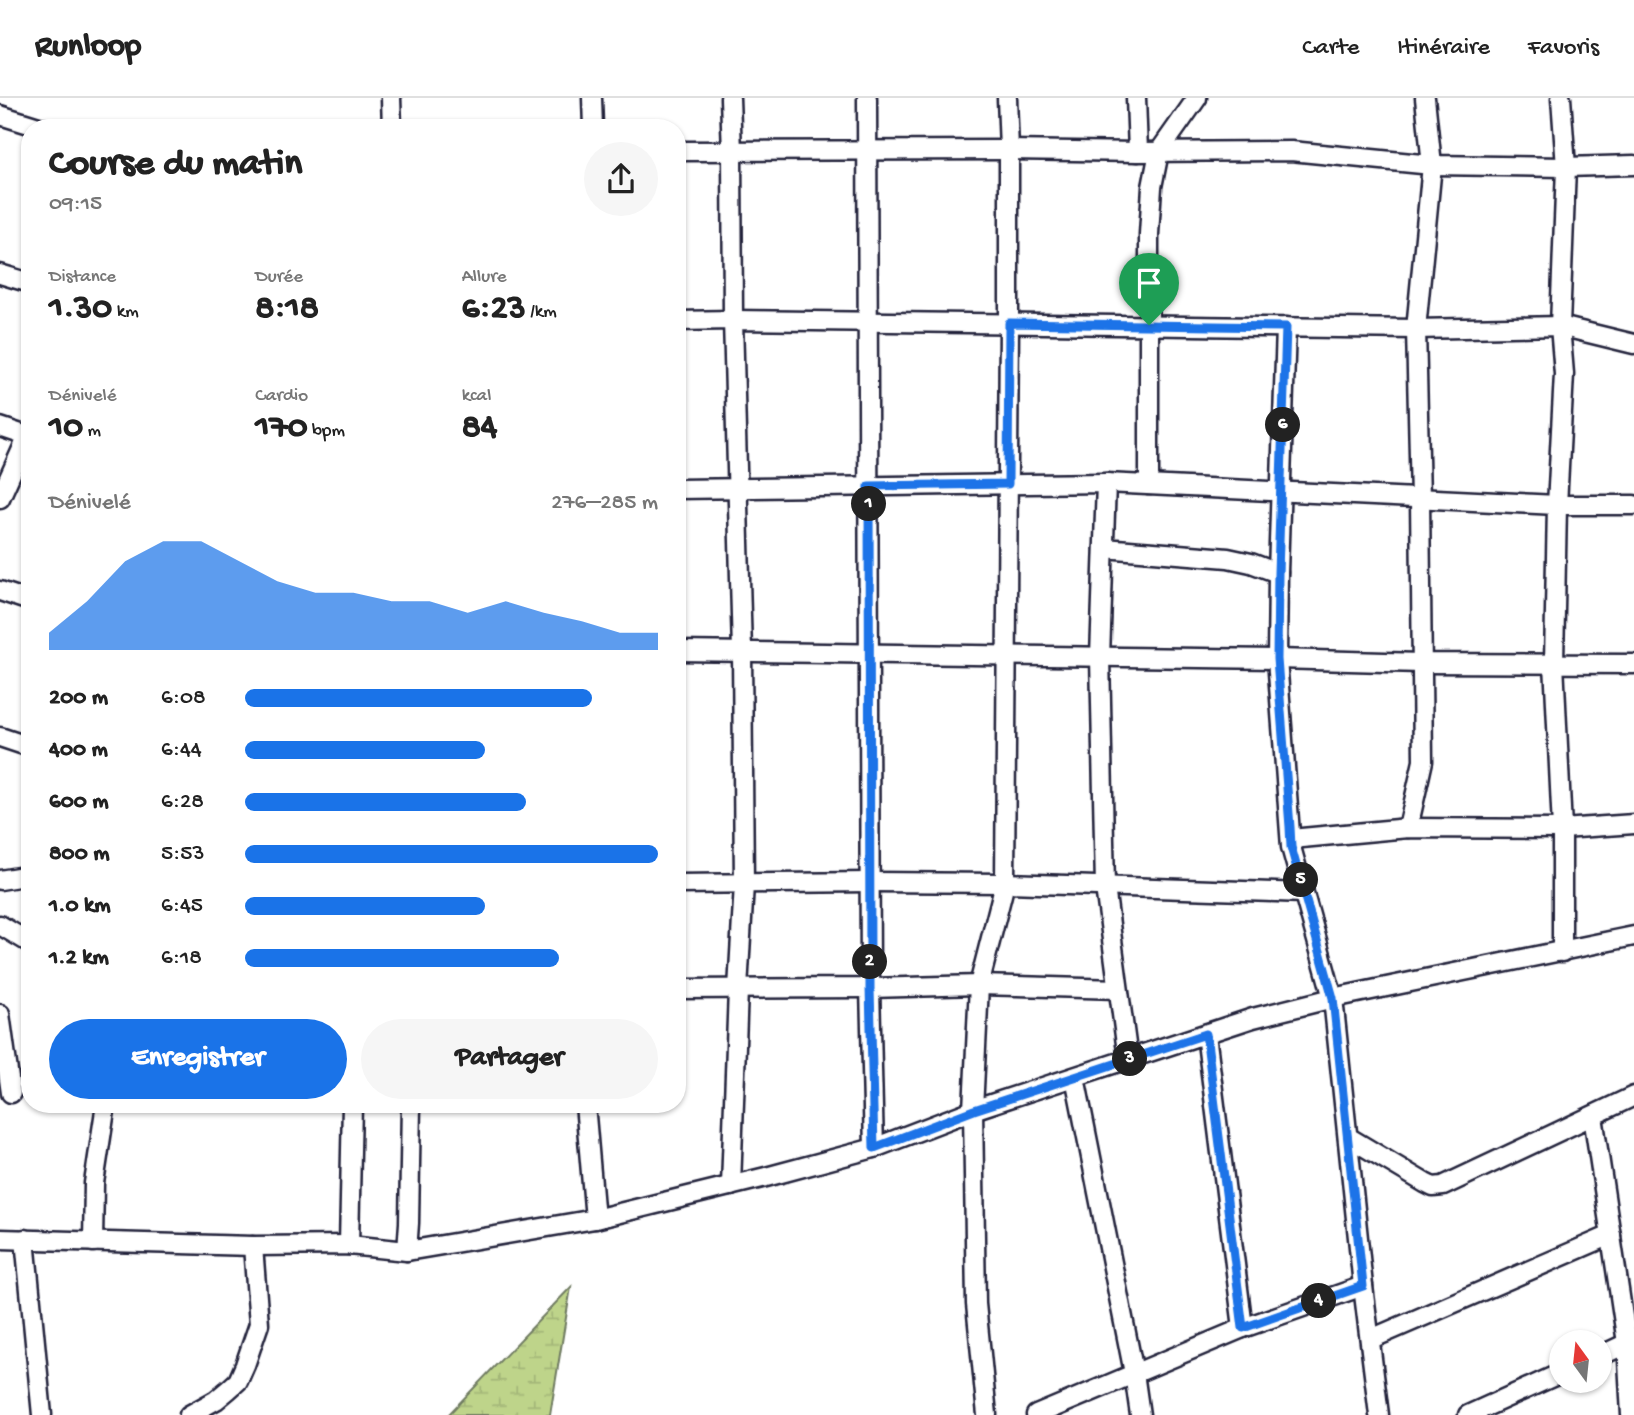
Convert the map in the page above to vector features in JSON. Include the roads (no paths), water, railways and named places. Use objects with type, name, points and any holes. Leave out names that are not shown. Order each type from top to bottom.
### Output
[{"type":"street","points":[[391,98],[392,119]]},
{"type":"street","points":[[592,98],[593,119]]},
{"type":"street","points":[[730,98],[742,652],[744,884],[731,1186]]},
{"type":"street","points":[[867,98],[870,988],[874,1148]]},
{"type":"street","points":[[987,1415],[976,1304],[974,1110],[979,985],[1005,883],[1009,323],[1007,98]]},
{"type":"street","points":[[1136,98],[1138,152]]},
{"type":"street","points":[[1149,485],[1149,234],[1152,187],[1159,152],[1197,98]]},
{"type":"street","points":[[1408,828],[1423,761],[1416,329],[1432,165],[1425,98]]},
{"type":"street","points":[[1561,98],[1566,167],[1560,326],[1564,374],[1557,505],[1554,663],[1562,829],[1562,952]]},
{"type":"street","points":[[0,115],[21,122]]},
{"type":"street","points":[[686,151],[1291,151],[1432,165],[1634,165]]},
{"type":"street","points":[[0,274],[21,277]]},
{"type":"street","points":[[686,321],[1416,329],[1560,326],[1634,344]]},
{"type":"street","points":[[1286,327],[1277,659],[1291,847],[1333,998],[1379,1415]]},
{"type":"street","points":[[0,427],[21,434]]},
{"type":"street","points":[[0,498],[21,453]]},
{"type":"street","points":[[686,489],[1106,483],[1557,505],[1634,505]]},
{"type":"street","points":[[1106,483],[1100,657],[1105,887],[1128,1059]]},
{"type":"street","points":[[1104,548],[1228,558],[1278,573]]},
{"type":"street","points":[[0,591],[21,598]]},
{"type":"street","points":[[686,651],[1634,664]]},
{"type":"street","points":[[0,737],[21,744]]},
{"type":"street","points":[[1291,839],[1408,828],[1562,829],[1634,824]]},
{"type":"street","points":[[0,880],[21,876]]},
{"type":"street","points":[[686,884],[1005,883],[1304,893]]},
{"type":"street","points":[[0,925],[21,938]]},
{"type":"street","points":[[0,1239],[253,1246],[349,1245],[407,1251],[595,1219],[874,1148],[974,1110],[1253,1018],[1333,998],[1634,936]]},
{"type":"street","points":[[686,989],[979,985],[1118,989]]},
{"type":"street","points":[[0,1014],[6,1093]]},
{"type":"street","points":[[1206,1034],[1243,1328]]},
{"type":"street","points":[[1075,1077],[1140,1415]]},
{"type":"street","points":[[1348,1137],[1433,1187],[1443,1186],[1634,1096]]},
{"type":"street","points":[[93,1242],[94,1183],[105,1113]]},
{"type":"street","points":[[349,1245],[352,1113]]},
{"type":"street","points":[[407,1251],[411,1113]]},
{"type":"street","points":[[586,1113],[595,1219]]},
{"type":"street","points":[[1593,1116],[1630,1342],[1631,1415]]},
{"type":"street","points":[[1370,1339],[1611,1234]]},
{"type":"street","points":[[25,1239],[42,1415]]},
{"type":"street","points":[[189,1415],[228,1390],[237,1381],[245,1365],[259,1324],[253,1246]]},
{"type":"street","points":[[1036,1415],[1243,1328],[1363,1286]]},
{"type":"street","points":[[1612,1350],[1630,1342]]},
{"type":"street","points":[[1468,1415],[1549,1378]]}]
